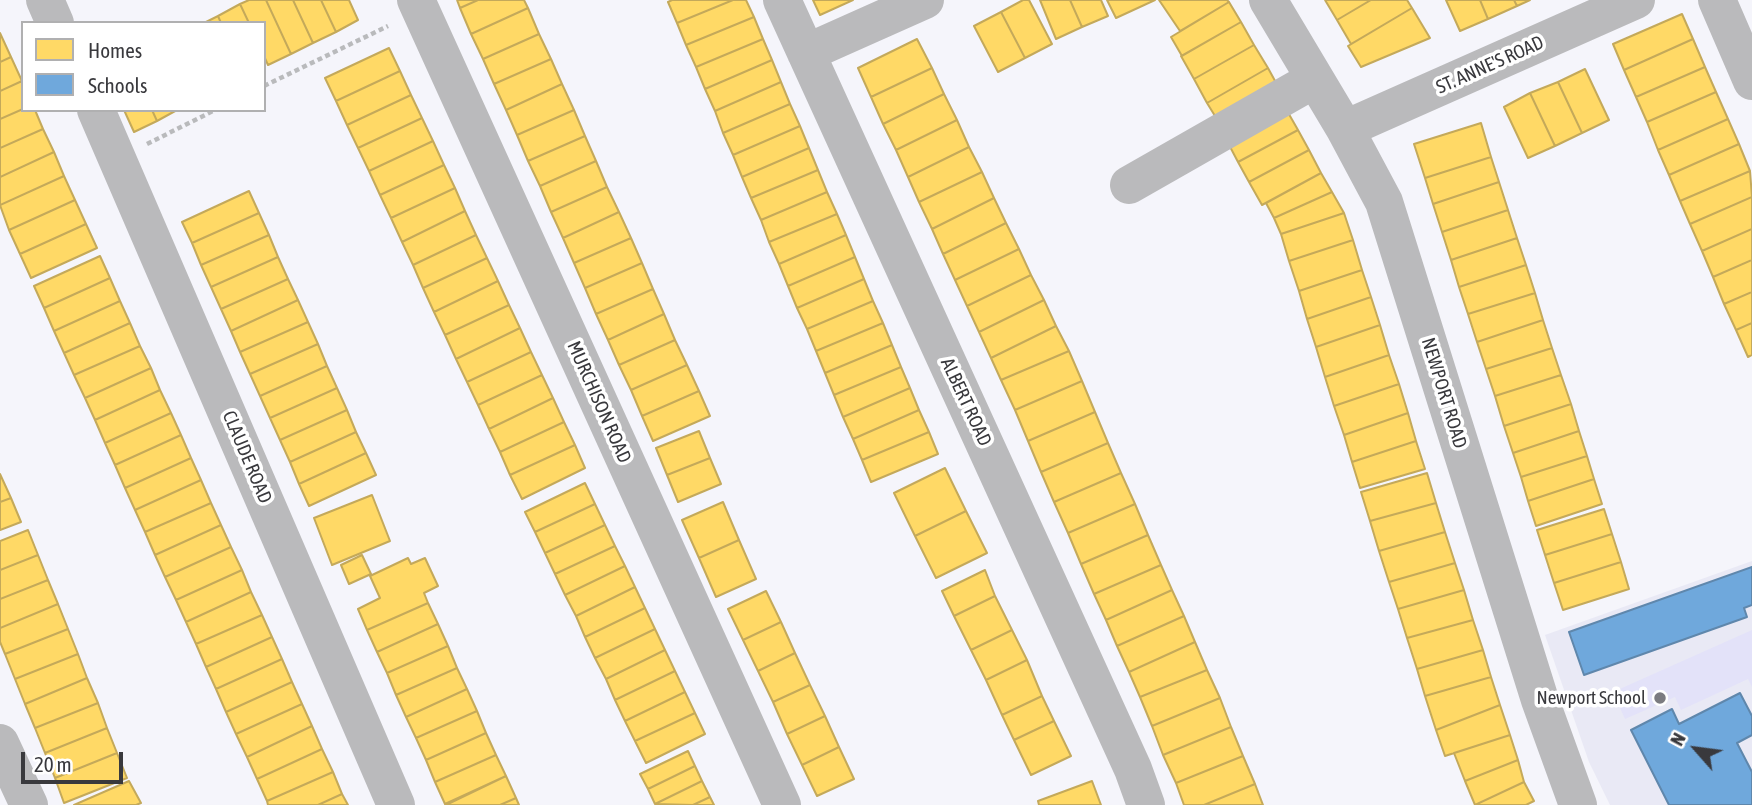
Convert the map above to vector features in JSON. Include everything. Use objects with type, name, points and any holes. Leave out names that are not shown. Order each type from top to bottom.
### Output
[{"type":"street","points":[[45,0],[54,21]]},
{"type":"street","name":"ALBERT ROAD","points":[[782,0],[1128,757],[1146,805]]},
{"type":"street","points":[[806,53],[925,0]]},
{"type":"street","name":"NEWPORT ROAD","points":[[1268,0],[1345,129],[1384,202],[1540,699],[1578,805]]},
{"type":"street","name":"ST. ANNE'S ROAD","points":[[1345,129],[1636,0]]},
{"type":"street","points":[[1717,0],[1752,81]]},
{"type":"street","name":"MURCHISON ROAD","points":[[418,5],[782,805]]},
{"type":"street","points":[[1129,185],[1315,79]]},
{"type":"street","name":"CLAUDE ROAD","points":[[97,112],[396,805]]},
{"type":"street","points":[[0,743],[29,805]]},
{"type":"path","points":[[266,85],[418,5]]},
{"type":"path","points":[[118,158],[211,112]]},
{"type":"shaded area","name":"Newport School","points":[[1752,561],[1752,805],[1610,805],[1589,762],[1545,635]]},
{"type":"shaded area","points":[[1752,630],[1752,687],[1748,679],[1681,710],[1675,697],[1625,719],[1613,692]]},
{"type":"building: Homes","points":[[249,0],[266,0],[291,54],[268,65],[266,21],[248,21],[240,4]]},
{"type":"building: Homes","points":[[266,0],[293,0],[313,43],[291,54]]},
{"type":"building: Homes","points":[[293,0],[321,0],[336,32],[313,43]]},
{"type":"building: Homes","points":[[321,0],[349,0],[358,20],[336,32]]},
{"type":"building: Homes","points":[[457,0],[478,0],[460,8]]},
{"type":"building: Homes","points":[[478,0],[524,0],[528,8],[471,34],[460,8]]},
{"type":"building: Homes","points":[[733,0],[677,23],[668,2]]},
{"type":"building: Homes","points":[[733,0],[746,0],[754,17],[686,45],[677,23]]},
{"type":"building: Homes","points":[[813,0],[853,0],[820,15]]},
{"type":"building: Homes","points":[[1023,0],[1029,0],[1052,44],[1025,58],[1001,12]]},
{"type":"building: Homes","points":[[1040,0],[1070,0],[1082,27],[1056,39]]},
{"type":"building: Homes","points":[[1070,0],[1101,0],[1108,16],[1082,27]]},
{"type":"building: Homes","points":[[1107,0],[1155,0],[1116,18]]},
{"type":"building: Homes","points":[[1159,0],[1227,0],[1229,2],[1180,31]]},
{"type":"building: Homes","points":[[1325,0],[1371,0],[1337,20]]},
{"type":"building: Homes","points":[[1371,0],[1407,0],[1412,8],[1351,44],[1337,20]]},
{"type":"building: Homes","points":[[1446,0],[1480,0],[1488,19],[1460,31]]},
{"type":"building: Homes","points":[[1480,0],[1514,0],[1517,6],[1488,19]]},
{"type":"building: Homes","points":[[1514,0],[1530,0],[1517,6]]},
{"type":"building: Homes","points":[[1229,2],[1241,22],[1182,56],[1171,37]]},
{"type":"building: Homes","points":[[240,4],[248,21],[220,21],[218,16]]},
{"type":"building: Homes","points":[[528,8],[539,34],[483,59],[471,34]]},
{"type":"building: Homes","points":[[1412,8],[1430,38],[1361,67],[1348,46]]},
{"type":"building: Homes","points":[[1001,12],[1025,58],[998,72],[974,26]]},
{"type":"building: Homes","points":[[1682,14],[1693,39],[1624,70],[1613,44]]},
{"type":"building: Homes","points":[[754,17],[763,39],[696,67],[686,45]]},
{"type":"building: Homes","points":[[1241,22],[1254,45],[1194,79],[1181,56]]},
{"type":"building: Homes","points":[[0,33],[11,57],[0,62]]},
{"type":"building: Homes","points":[[539,34],[551,59],[494,84],[483,59]]},
{"type":"building: Homes","points":[[763,39],[772,60],[705,89],[696,67]]},
{"type":"building: Homes","points":[[917,39],[932,68],[871,97],[858,68]]},
{"type":"building: Homes","points":[[1693,39],[1705,67],[1636,97],[1624,70]]},
{"type":"building: Homes","points":[[1254,45],[1268,68],[1207,103],[1194,79]]},
{"type":"building: Homes","points":[[389,48],[400,71],[336,101],[325,78]]},
{"type":"building: Homes","points":[[11,57],[21,81],[0,91],[0,62]]},
{"type":"building: Homes","points":[[551,59],[562,84],[506,110],[494,84]]},
{"type":"building: Homes","points":[[772,60],[781,82],[715,111],[705,89]]},
{"type":"building: Homes","points":[[1705,67],[1716,92],[1647,122],[1636,97]]},
{"type":"building: Homes","points":[[932,68],[944,94],[883,124],[871,97]]},
{"type":"building: Homes","points":[[1268,68],[1280,90],[1220,124],[1207,103]]},
{"type":"building: Homes","points":[[1585,69],[1609,120],[1582,133],[1558,82]]},
{"type":"building: Homes","points":[[400,71],[411,95],[347,125],[336,101]]},
{"type":"building: Homes","points":[[21,81],[21,110],[0,119],[0,91]]},
{"type":"building: Homes","points":[[781,82],[790,104],[723,133],[715,111]]},
{"type":"building: Homes","points":[[1558,82],[1582,133],[1555,146],[1530,93]]},
{"type":"building: Homes","points":[[562,84],[574,110],[517,135],[506,110]]},
{"type":"building: Homes","points":[[1716,92],[1728,119],[1658,150],[1647,122]]},
{"type":"building: Homes","points":[[1530,93],[1555,146],[1528,158],[1504,107]]},
{"type":"building: Homes","points":[[944,94],[957,120],[896,150],[883,124]]},
{"type":"building: Homes","points":[[411,95],[422,118],[358,148],[347,125]]},
{"type":"building: Homes","points":[[790,104],[800,126],[733,155],[723,133]]},
{"type":"building: Homes","points":[[1286,109],[1298,130],[1238,162],[1227,141]]},
{"type":"building: Homes","points":[[21,110],[21,112],[36,112],[43,129],[0,148],[0,119]]},
{"type":"building: Homes","points":[[574,110],[585,136],[528,161],[517,135]]},
{"type":"building: Homes","points":[[125,112],[153,112],[157,121],[134,132]]},
{"type":"building: Homes","points":[[153,112],[173,112],[157,121]]},
{"type":"building: Homes","points":[[422,118],[433,141],[369,171],[358,148]]},
{"type":"building: Homes","points":[[1728,119],[1739,144],[1669,175],[1658,150]]},
{"type":"building: Homes","points":[[957,120],[969,147],[908,177],[896,150]]},
{"type":"building: Homes","points":[[1481,123],[1491,157],[1425,178],[1414,144]]},
{"type":"building: Homes","points":[[800,126],[809,148],[742,177],[733,155]]},
{"type":"building: Homes","points":[[43,129],[54,152],[0,177],[0,148]]},
{"type":"building: Homes","points":[[1298,130],[1309,150],[1249,182],[1238,162]]},
{"type":"building: Homes","points":[[585,136],[596,161],[540,186],[528,161]]},
{"type":"building: Homes","points":[[433,141],[444,165],[380,195],[369,171]]},
{"type":"building: Homes","points":[[1739,144],[1750,171],[1680,201],[1669,175]]},
{"type":"building: Homes","points":[[969,147],[982,172],[919,202],[908,177]]},
{"type":"building: Homes","points":[[809,148],[818,170],[751,198],[742,177]]},
{"type":"building: Homes","points":[[1309,150],[1321,173],[1262,205],[1249,182]]},
{"type":"building: Homes","points":[[54,152],[64,176],[0,205],[0,177]]},
{"type":"building: Homes","points":[[1491,157],[1499,182],[1433,204],[1425,178]]},
{"type":"building: Homes","points":[[596,161],[607,187],[551,212],[540,186]]},
{"type":"building: Homes","points":[[444,165],[455,188],[391,218],[380,195]]},
{"type":"building: Homes","points":[[818,170],[827,192],[761,220],[751,198]]},
{"type":"building: Homes","points":[[1750,171],[1752,197],[1690,224],[1680,201]]},
{"type":"building: Homes","points":[[982,172],[994,198],[932,229],[919,202]]},
{"type":"building: Homes","points":[[1321,173],[1332,192],[1274,218],[1266,203]]},
{"type":"building: Homes","points":[[64,176],[75,200],[9,230],[0,205]]},
{"type":"building: Homes","points":[[1499,182],[1508,210],[1442,232],[1433,204]]},
{"type":"building: Homes","points":[[607,187],[619,212],[563,238],[551,212]]},
{"type":"building: Homes","points":[[455,188],[465,211],[402,242],[391,218]]},
{"type":"building: Homes","points":[[249,191],[259,213],[192,243],[182,222]]},
{"type":"building: Homes","points":[[827,192],[837,214],[769,242],[761,220]]},
{"type":"building: Homes","points":[[1332,192],[1344,213],[1281,234],[1274,218]]},
{"type":"building: Homes","points":[[1752,197],[1752,229],[1702,251],[1690,224]]},
{"type":"building: Homes","points":[[994,198],[1006,223],[943,254],[932,229]]},
{"type":"building: Homes","points":[[75,200],[86,224],[20,254],[9,230]]},
{"type":"building: Homes","points":[[1508,210],[1517,238],[1451,260],[1442,232]]},
{"type":"building: Homes","points":[[465,211],[476,235],[413,265],[402,242]]},
{"type":"building: Homes","points":[[619,212],[631,238],[574,263],[563,238]]},
{"type":"building: Homes","points":[[259,213],[269,235],[201,265],[192,243]]},
{"type":"building: Homes","points":[[1344,213],[1353,240],[1289,261],[1281,234]]},
{"type":"building: Homes","points":[[837,214],[846,235],[779,264],[769,242]]},
{"type":"building: Homes","points":[[1006,223],[1019,249],[955,280],[943,254]]},
{"type":"building: Homes","points":[[86,224],[97,248],[31,278],[20,254]]},
{"type":"building: Homes","points":[[1752,229],[1752,260],[1713,277],[1702,251]]},
{"type":"building: Homes","points":[[269,235],[278,257],[211,287],[201,265]]},
{"type":"building: Homes","points":[[476,235],[487,258],[423,288],[413,265]]},
{"type":"building: Homes","points":[[846,235],[855,257],[788,286],[779,264]]},
{"type":"building: Homes","points":[[631,238],[642,263],[585,288],[574,263]]},
{"type":"building: Homes","points":[[1517,238],[1526,265],[1459,287],[1451,260]]},
{"type":"building: Homes","points":[[1353,240],[1362,270],[1299,291],[1289,261]]},
{"type":"building: Homes","points":[[1019,249],[1031,275],[967,306],[955,280]]},
{"type":"building: Homes","points":[[100,256],[110,278],[44,308],[34,286]]},
{"type":"building: Homes","points":[[278,257],[288,279],[221,309],[211,287]]},
{"type":"building: Homes","points":[[855,257],[864,279],[797,308],[788,286]]},
{"type":"building: Homes","points":[[487,258],[498,281],[434,312],[423,288]]},
{"type":"building: Homes","points":[[1752,260],[1752,292],[1724,304],[1713,277]]},
{"type":"building: Homes","points":[[642,263],[653,289],[596,314],[585,288]]},
{"type":"building: Homes","points":[[1526,265],[1535,293],[1468,314],[1459,287]]},
{"type":"building: Homes","points":[[1362,270],[1371,297],[1307,319],[1299,291]]},
{"type":"building: Homes","points":[[1031,275],[1044,300],[979,332],[967,306]]},
{"type":"building: Homes","points":[[110,278],[120,301],[54,331],[44,308]]},
{"type":"building: Homes","points":[[288,279],[298,300],[231,331],[221,309]]},
{"type":"building: Homes","points":[[864,279],[873,301],[807,329],[797,308]]},
{"type":"building: Homes","points":[[498,281],[509,305],[445,335],[434,312]]},
{"type":"building: Homes","points":[[653,289],[664,314],[608,340],[596,314]]},
{"type":"building: Homes","points":[[1752,292],[1752,323],[1736,330],[1724,304]]},
{"type":"building: Homes","points":[[1535,293],[1543,320],[1477,342],[1468,314]]},
{"type":"building: Homes","points":[[1371,297],[1380,325],[1316,347],[1307,319]]},
{"type":"building: Homes","points":[[298,300],[308,322],[240,352],[231,331]]},
{"type":"building: Homes","points":[[1044,300],[1056,326],[991,358],[979,332]]},
{"type":"building: Homes","points":[[120,301],[130,323],[64,353],[54,331]]},
{"type":"building: Homes","points":[[873,301],[883,323],[816,351],[807,329]]},
{"type":"building: Homes","points":[[509,305],[520,328],[456,359],[445,335]]},
{"type":"building: Homes","points":[[664,314],[675,340],[619,365],[608,340]]},
{"type":"building: Homes","points":[[1543,320],[1552,348],[1486,369],[1477,342]]},
{"type":"building: Homes","points":[[308,322],[318,344],[250,374],[240,352]]},
{"type":"building: Homes","points":[[130,323],[140,346],[74,375],[64,353]]},
{"type":"building: Homes","points":[[883,323],[892,345],[825,373],[816,351]]},
{"type":"building: Homes","points":[[1752,323],[1752,355],[1748,357],[1736,330]]},
{"type":"building: Homes","points":[[1380,325],[1389,355],[1325,377],[1316,347]]},
{"type":"building: Homes","points":[[1056,326],[1069,351],[1001,380],[991,358]]},
{"type":"building: Homes","points":[[520,328],[531,352],[467,382],[456,359]]},
{"type":"building: Homes","points":[[675,340],[687,365],[631,390],[619,365]]},
{"type":"building: Homes","points":[[318,344],[327,366],[260,396],[250,374]]},
{"type":"building: Homes","points":[[892,345],[901,367],[834,395],[825,373]]},
{"type":"building: Homes","points":[[140,346],[151,368],[85,398],[74,375]]},
{"type":"building: Homes","points":[[1552,348],[1561,375],[1495,396],[1486,369]]},
{"type":"building: Homes","points":[[1069,351],[1082,381],[1015,410],[1001,380]]},
{"type":"building: Homes","points":[[531,352],[542,375],[478,405],[467,382]]},
{"type":"building: Homes","points":[[1389,355],[1399,384],[1334,406],[1325,377]]},
{"type":"building: Homes","points":[[687,365],[699,391],[642,416],[631,390]]},
{"type":"building: Homes","points":[[327,366],[337,388],[270,418],[260,396]]},
{"type":"building: Homes","points":[[901,367],[910,388],[843,417],[834,395]]},
{"type":"building: Homes","points":[[151,368],[160,390],[95,420],[85,398]]},
{"type":"building: Homes","points":[[542,375],[553,398],[489,429],[478,405]]},
{"type":"building: Homes","points":[[1561,375],[1571,404],[1504,426],[1495,396]]},
{"type":"building: Homes","points":[[1082,381],[1095,412],[1028,441],[1015,410]]},
{"type":"building: Homes","points":[[1399,384],[1408,413],[1344,435],[1334,406]]},
{"type":"building: Homes","points":[[337,388],[347,410],[280,440],[270,418]]},
{"type":"building: Homes","points":[[910,388],[919,410],[853,439],[843,417]]},
{"type":"building: Homes","points":[[160,390],[171,413],[105,443],[95,420]]},
{"type":"building: Homes","points":[[699,391],[710,416],[653,441],[642,416]]},
{"type":"building: Homes","points":[[553,398],[564,422],[500,452],[489,429]]},
{"type":"building: Homes","points":[[1571,404],[1579,431],[1513,453],[1504,426]]},
{"type":"building: Homes","points":[[347,410],[356,432],[290,462],[280,440]]},
{"type":"building: Homes","points":[[919,410],[929,432],[862,460],[853,439]]},
{"type":"building: Homes","points":[[1095,412],[1108,443],[1041,472],[1028,441]]},
{"type":"building: Homes","points":[[171,413],[181,435],[115,465],[105,443]]},
{"type":"building: Homes","points":[[1408,413],[1416,441],[1352,462],[1344,435]]},
{"type":"building: Homes","points":[[564,422],[575,445],[510,475],[500,452]]},
{"type":"building: Homes","points":[[699,431],[710,458],[667,475],[656,448]]},
{"type":"building: Homes","points":[[1579,431],[1587,456],[1521,477],[1513,453]]},
{"type":"building: Homes","points":[[356,432],[366,453],[299,484],[290,462]]},
{"type":"building: Homes","points":[[929,432],[938,454],[871,482],[862,460]]},
{"type":"building: Homes","points":[[181,435],[191,458],[125,488],[115,465]]},
{"type":"building: Homes","points":[[1416,441],[1425,469],[1360,488],[1352,462]]},
{"type":"building: Homes","points":[[1108,443],[1121,473],[1054,502],[1041,472]]},
{"type":"building: Homes","points":[[575,445],[585,468],[522,499],[510,475]]},
{"type":"building: Homes","points":[[366,453],[376,475],[309,506],[299,484]]},
{"type":"building: Homes","points":[[1587,456],[1594,479],[1528,501],[1521,477]]},
{"type":"building: Homes","points":[[191,458],[201,480],[135,510],[125,488]]},
{"type":"building: Homes","points":[[710,458],[721,484],[678,502],[667,475]]},
{"type":"building: Homes","points":[[945,468],[966,511],[915,536],[894,493]]},
{"type":"building: Homes","points":[[1121,473],[1135,504],[1068,533],[1054,502]]},
{"type":"building: Homes","points":[[1427,473],[1436,503],[1370,521],[1361,492]]},
{"type":"building: Homes","points":[[0,474],[11,498],[0,502]]},
{"type":"building: Homes","points":[[1594,479],[1602,504],[1536,526],[1528,501]]},
{"type":"building: Homes","points":[[201,480],[211,503],[145,532],[135,510]]},
{"type":"building: Homes","points":[[585,483],[595,504],[535,532],[525,512]]},
{"type":"building: Homes","points":[[372,495],[390,541],[332,565],[314,518]]},
{"type":"building: Homes","points":[[11,498],[21,522],[0,530],[0,502]]},
{"type":"building: Homes","points":[[723,502],[739,540],[699,558],[682,520]]},
{"type":"building: Homes","points":[[211,503],[221,525],[155,555],[145,532]]},
{"type":"building: Homes","points":[[1436,503],[1445,532],[1379,551],[1370,521]]},
{"type":"building: Homes","points":[[595,504],[605,525],[545,553],[535,532]]},
{"type":"building: Homes","points":[[1135,504],[1148,535],[1081,564],[1068,533]]},
{"type":"building: Homes","points":[[1604,509],[1612,534],[1545,555],[1537,530]]},
{"type":"building: Homes","points":[[966,511],[987,553],[936,578],[915,536]]},
{"type":"building: Homes","points":[[221,525],[231,547],[165,577],[155,555]]},
{"type":"building: Homes","points":[[605,525],[615,546],[555,574],[545,553]]},
{"type":"building: Homes","points":[[28,530],[38,555],[0,570],[0,541]]},
{"type":"building: Homes","points":[[1445,532],[1455,563],[1389,582],[1379,551]]},
{"type":"building: Homes","points":[[1612,534],[1621,562],[1554,583],[1545,555]]},
{"type":"building: Homes","points":[[1148,535],[1161,565],[1094,594],[1081,564]]},
{"type":"building: Homes","points":[[739,540],[756,579],[716,597],[699,558]]},
{"type":"building: Homes","points":[[615,546],[625,566],[565,595],[555,574]]},
{"type":"building: Homes","points":[[231,547],[242,570],[176,600],[165,577]]},
{"type":"building: Homes","points":[[38,555],[48,580],[0,599],[0,570]]},
{"type":"building: Homes","points":[[362,555],[371,574],[349,584],[341,565]]},
{"type":"building: Homes","points":[[408,558],[411,564],[425,558],[438,586],[424,593],[428,603],[367,630],[358,609],[380,598],[370,576]]},
{"type":"building: Homes","points":[[1621,562],[1629,589],[1563,610],[1554,583]]},
{"type":"building: Homes","points":[[1455,563],[1464,590],[1398,609],[1389,582]]},
{"type":"building: Homes","points":[[1161,565],[1172,590],[1106,620],[1094,594]]},
{"type":"building: Homes","points":[[625,566],[635,587],[576,616],[565,595]]},
{"type":"building: Homes","points":[[242,570],[251,592],[186,622],[176,600]]},
{"type":"building: Homes","points":[[985,570],[995,596],[954,616],[942,591]]},
{"type":"building: Homes","points":[[48,580],[58,604],[0,628],[0,599]]},
{"type":"building: Homes","points":[[635,587],[645,608],[585,637],[576,616]]},
{"type":"building: Homes","points":[[1172,590],[1184,616],[1117,646],[1106,620]]},
{"type":"building: Homes","points":[[1464,590],[1473,620],[1407,638],[1398,609]]},
{"type":"building: Homes","points":[[766,591],[781,622],[743,640],[728,609]]},
{"type":"building: Homes","points":[[251,592],[262,615],[196,644],[186,622]]},
{"type":"building: Homes","points":[[995,596],[1012,630],[971,650],[954,616]]},
{"type":"building: Homes","points":[[428,603],[438,624],[377,652],[367,630]]},
{"type":"building: Homes","points":[[58,604],[68,629],[5,654],[0,642],[0,628]]},
{"type":"building: Homes","points":[[645,608],[655,629],[595,658],[585,637]]},
{"type":"building: Homes","points":[[262,615],[272,637],[206,667],[196,644]]},
{"type":"building: Homes","points":[[1184,616],[1195,642],[1129,672],[1117,646]]},
{"type":"building: Homes","points":[[1473,620],[1483,650],[1417,669],[1407,638]]},
{"type":"building: Homes","points":[[781,622],[795,653],[758,671],[743,640]]},
{"type":"building: Homes","points":[[438,624],[448,646],[387,673],[377,652]]},
{"type":"building: Homes","points":[[68,629],[78,654],[15,679],[5,654]]},
{"type":"building: Homes","points":[[655,629],[665,650],[606,679],[595,658]]},
{"type":"building: Homes","points":[[1012,630],[1027,660],[986,680],[971,650]]},
{"type":"building: Homes","points":[[272,637],[282,659],[216,689],[206,667]]},
{"type":"building: Homes","points":[[1195,642],[1207,670],[1140,697],[1129,672]]},
{"type":"building: Homes","points":[[448,646],[457,668],[396,695],[387,673]]},
{"type":"building: Homes","points":[[665,650],[675,671],[615,700],[606,679]]},
{"type":"building: Homes","points":[[1483,650],[1491,677],[1425,696],[1417,669]]},
{"type":"building: Homes","points":[[795,653],[810,685],[773,702],[758,671]]},
{"type":"building: Homes","points":[[78,654],[87,678],[25,704],[15,679]]},
{"type":"building: Homes","points":[[282,659],[292,682],[226,712],[216,689]]},
{"type":"building: Homes","points":[[1027,660],[1042,696],[1002,715],[986,680]]},
{"type":"building: Homes","points":[[457,668],[467,689],[406,717],[396,695]]},
{"type":"building: Homes","points":[[1207,670],[1220,698],[1152,726],[1140,697]]},
{"type":"building: Homes","points":[[675,671],[685,692],[625,721],[615,700]]},
{"type":"building: Homes","points":[[1491,677],[1500,705],[1436,730],[1425,696]]},
{"type":"building: Homes","points":[[87,678],[98,703],[35,728],[25,704]]},
{"type":"building: Homes","points":[[292,682],[302,704],[236,734],[226,712]]},
{"type":"building: Homes","points":[[810,685],[825,716],[787,734],[773,702]]},
{"type":"building: Homes","points":[[467,689],[477,711],[416,738],[406,717]]},
{"type":"building: Homes","points":[[685,692],[695,713],[635,741],[625,721]]},
{"type":"building: Homes","points":[[1042,696],[1054,721],[1014,740],[1002,715]]},
{"type":"building: Homes","points":[[1220,698],[1231,727],[1163,755],[1152,726]]},
{"type":"building: Homes","points":[[98,703],[107,728],[45,753],[35,728]]},
{"type":"building: Homes","points":[[302,704],[312,726],[247,757],[236,734]]},
{"type":"building: Homes","points":[[1500,705],[1510,735],[1445,756],[1436,730]]},
{"type":"building: Homes","points":[[477,711],[486,733],[426,760],[416,738]]},
{"type":"building: Homes","points":[[695,713],[705,734],[646,763],[635,741]]},
{"type":"building: Homes","points":[[825,716],[839,747],[802,765],[787,734]]},
{"type":"building: Homes","points":[[1054,721],[1071,756],[1031,775],[1014,740]]},
{"type":"building: Homes","points":[[312,726],[322,749],[257,779],[247,757]]},
{"type":"building: Homes","points":[[1231,727],[1243,756],[1176,783],[1163,755]]},
{"type":"building: Homes","points":[[107,728],[117,753],[55,778],[45,753]]},
{"type":"building: Homes","points":[[486,733],[496,755],[435,782],[426,760]]},
{"type":"building: Homes","points":[[1510,735],[1518,760],[1465,781],[1454,753]]},
{"type":"building: Homes","points":[[839,747],[854,779],[817,796],[802,765]]},
{"type":"building: Homes","points":[[322,749],[333,772],[267,801],[257,779]]},
{"type":"building: Homes","points":[[688,751],[695,766],[648,789],[640,774]]},
{"type":"building: Homes","points":[[117,753],[127,778],[64,803],[55,778]]},
{"type":"building: Homes","points":[[496,755],[506,776],[445,804],[435,782]]},
{"type":"building: Homes","points":[[1243,756],[1255,784],[1204,805],[1184,805],[1176,783]]},
{"type":"building: Homes","points":[[1518,760],[1524,782],[1475,805],[1465,781]]},
{"type":"building: Homes","points":[[695,766],[702,781],[655,804],[648,789]]},
{"type":"building: Homes","points":[[333,772],[342,794],[318,805],[268,805],[267,801]]},
{"type":"building: Homes","points":[[506,776],[516,798],[500,805],[446,805]]},
{"type":"building: Homes","points":[[129,781],[141,803],[74,805]]},
{"type":"building: Homes","points":[[702,781],[710,797],[693,805],[655,804]]},
{"type":"building: Homes","points":[[1092,781],[1101,805],[1039,805],[1038,801]]},
{"type":"building: Homes","points":[[1524,782],[1534,801],[1526,805],[1475,805]]},
{"type":"building: Homes","points":[[1255,784],[1263,805],[1204,805]]},
{"type":"building: Homes","points":[[342,794],[348,805],[318,805]]},
{"type":"building: Homes","points":[[710,797],[714,805],[693,805]]},
{"type":"building: Homes","points":[[516,798],[519,805],[500,805]]},
{"type":"building: Schools","name":"Newport School","points":[[1752,567],[1752,605],[1744,608],[1747,617],[1584,675],[1569,632]]},
{"type":"building: Schools","points":[[1740,693],[1752,716],[1752,735],[1737,743],[1752,772],[1752,805],[1669,805],[1631,730],[1672,709],[1679,724]]},
{"type":"place","name":"Newport School","points":[[1660,698]]}]
